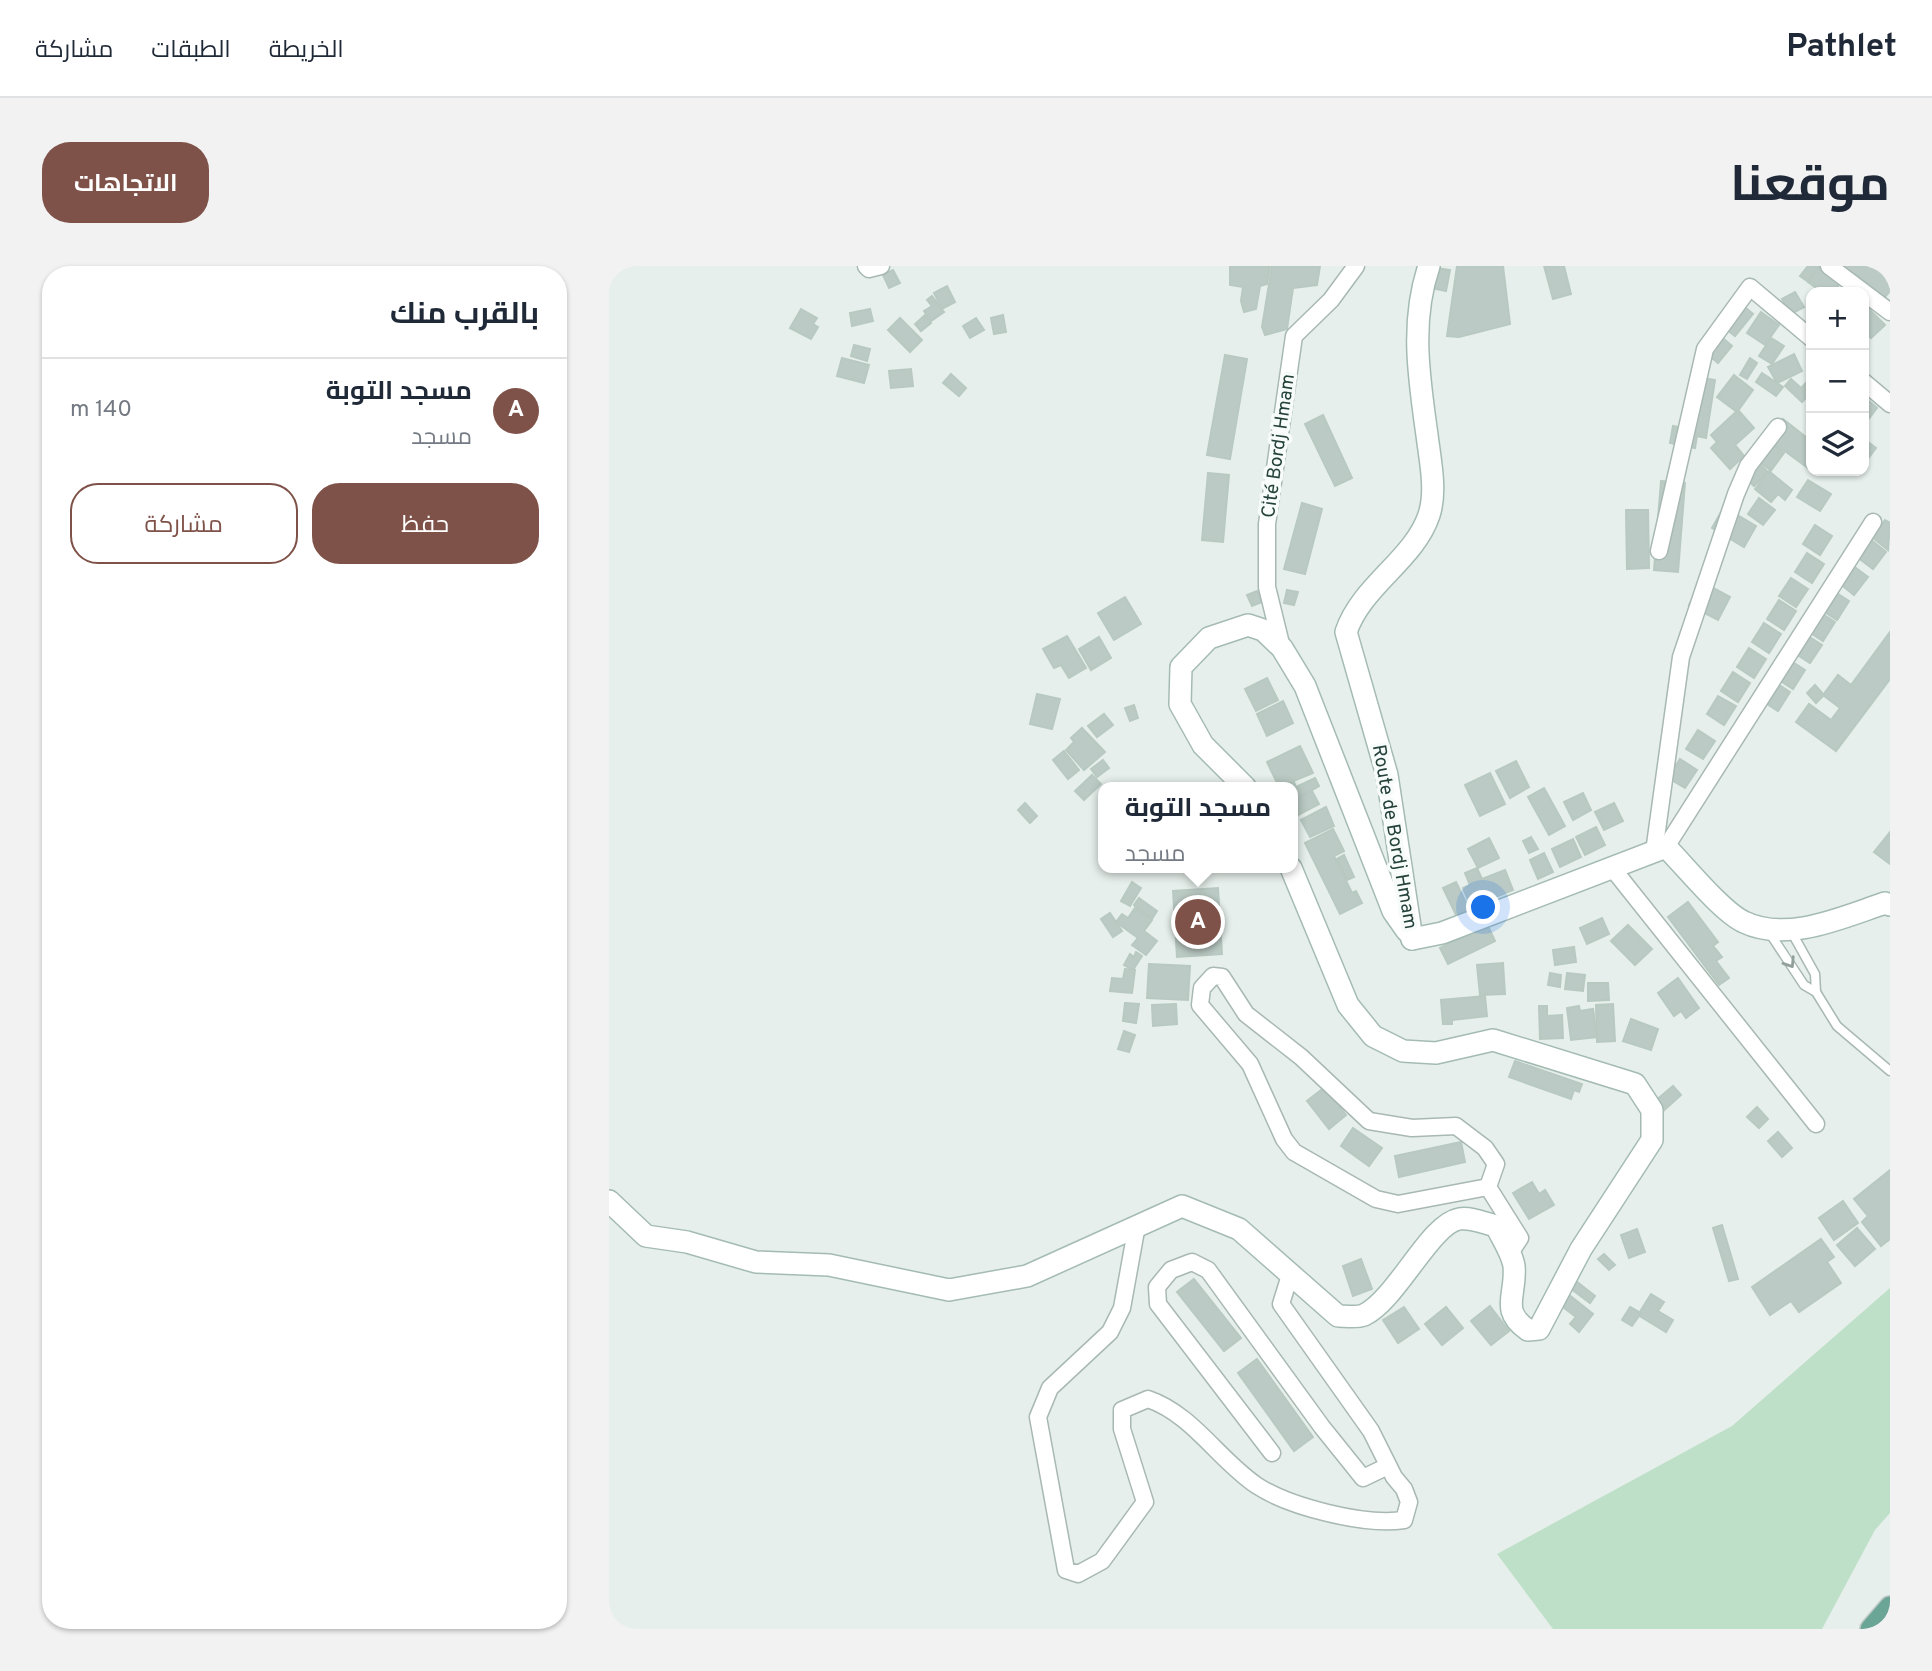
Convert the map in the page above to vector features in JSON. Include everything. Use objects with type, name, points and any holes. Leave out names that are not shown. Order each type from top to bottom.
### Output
[{"type":"main road","points":[[1871,1629],[1890,1607]]},
{"type":"street","points":[[866,266],[869,269],[881,266]]},
{"type":"street","name":"Cité Bordj Hmam","points":[[1282,648],[1267,587],[1267,524],[1294,336],[1331,300],[1356,266]]},
{"type":"street","name":"Route de Bordj Hmam","points":[[1412,939],[1387,775],[1346,632],[1353,612],[1415,538],[1429,515],[1432,480],[1416,327],[1429,266]]},
{"type":"street","points":[[1829,266],[1888,306]]},
{"type":"street","points":[[1658,551],[1705,349],[1750,288],[1806,334]]},
{"type":"street","points":[[1869,386],[1890,404]]},
{"type":"street","points":[[1660,850],[1681,657],[1736,494],[1748,466],[1778,427]]},
{"type":"street","points":[[1240,782],[1203,745],[1180,704],[1181,667],[1209,638],[1248,625],[1263,629],[1282,648],[1305,686],[1393,911],[1412,939],[1442,933],[1660,850],[1873,522]]},
{"type":"street","points":[[1660,850],[1742,922],[1768,929],[1827,922],[1885,903],[1890,905]]},
{"type":"street","points":[[1613,869],[1816,1124]]},
{"type":"street","points":[[609,1201],[646,1236],[687,1241],[756,1262],[829,1265],[949,1290],[1027,1276],[1182,1206],[1239,1229],[1338,1316],[1363,1316],[1381,1302],[1437,1232],[1456,1219],[1470,1218],[1496,1226],[1514,1265],[1512,1313],[1517,1322],[1533,1331],[1545,1322],[1581,1249],[1652,1140],[1652,1110],[1635,1084],[1493,1040],[1436,1053],[1403,1051],[1373,1036],[1348,1005],[1293,873]]},
{"type":"street","points":[[1213,976],[1222,977],[1246,1014],[1301,1057],[1369,1121],[1412,1128],[1456,1126],[1470,1133],[1496,1164],[1488,1187],[1398,1204],[1376,1199],[1294,1152],[1284,1139],[1250,1064],[1200,1005],[1202,988],[1213,976]]},
{"type":"street","points":[[1488,1187],[1520,1238],[1510,1253]]},
{"type":"street","points":[[1137,1225],[1122,1308],[1109,1332],[1050,1388],[1038,1417],[1066,1570],[1078,1574],[1102,1561],[1145,1502],[1122,1429],[1122,1410],[1147,1399],[1179,1415],[1256,1485],[1291,1502],[1386,1523],[1404,1520],[1409,1502],[1371,1431],[1281,1304],[1290,1275]]},
{"type":"street","points":[[1272,1453],[1158,1304],[1157,1287],[1171,1270],[1192,1262],[1208,1270],[1322,1427],[1363,1478],[1388,1466]]},
{"type":"lane","points":[[1789,928],[1815,974],[1816,992]]},
{"type":"lane","points":[[1768,929],[1804,985],[1816,992],[1837,1026],[1890,1071]]},
{"type":"green space","points":[[1890,1288],[1890,1513],[1875,1530],[1822,1629],[1553,1629],[1497,1554],[1732,1426]]},
{"type":"building","points":[[1230,266],[1270,266],[1267,284],[1260,286],[1256,309],[1244,312],[1241,301],[1243,287],[1230,285]]},
{"type":"building","points":[[1272,266],[1320,266],[1317,285],[1293,288],[1287,329],[1265,335],[1262,327]]},
{"type":"building","points":[[1457,266],[1503,266],[1510,324],[1459,337],[1447,336]]},
{"type":"building","points":[[1544,266],[1564,266],[1571,294],[1553,299]]},
{"type":"building","points":[[1808,266],[1819,267],[1807,281],[1800,276]]},
{"type":"building","points":[[1835,266],[1874,266],[1881,272],[1890,266],[1890,291],[1881,302],[1869,293],[1869,287],[1862,287]]},
{"type":"building","points":[[1430,267],[1450,270],[1446,291],[1426,287]]},
{"type":"building","points":[[1819,267],[1840,283],[1837,287],[1815,287],[1808,282]]},
{"type":"building","points":[[893,270],[900,283],[889,288],[883,275]]},
{"type":"building","points":[[947,286],[955,302],[942,309],[934,293]]},
{"type":"building","points":[[1795,292],[1804,307],[1791,314],[1782,299]]},
{"type":"building","points":[[932,296],[944,312],[931,321],[924,311],[932,306],[927,300]]},
{"type":"building","points":[[1735,299],[1753,314],[1735,336],[1717,322]]},
{"type":"building","points":[[801,309],[817,318],[813,324],[818,327],[811,339],[790,328]]},
{"type":"building","points":[[870,309],[873,321],[852,326],[850,313]]},
{"type":"building","points":[[1869,309],[1885,325],[1871,338],[1869,336]]},
{"type":"building","points":[[1761,312],[1779,325],[1765,345],[1747,333]]},
{"type":"building","points":[[925,315],[931,323],[921,331],[915,324]]},
{"type":"building","points":[[1003,315],[1006,332],[994,334],[991,318]]},
{"type":"building","points":[[900,318],[922,340],[910,352],[888,330]]},
{"type":"building","points":[[976,318],[984,330],[970,338],[963,326]]},
{"type":"building","points":[[1719,335],[1732,346],[1718,363],[1705,352]]},
{"type":"building","points":[[1771,338],[1784,346],[1772,364],[1759,356]]},
{"type":"building","points":[[854,345],[870,349],[867,361],[851,356]]},
{"type":"building","points":[[1794,354],[1802,371],[1777,383],[1768,367]]},
{"type":"building","points":[[1225,355],[1247,359],[1230,459],[1207,455]]},
{"type":"building","points":[[842,358],[869,365],[864,383],[837,376]]},
{"type":"building","points":[[1750,358],[1757,363],[1747,379],[1740,375]]},
{"type":"building","points":[[911,369],[913,386],[891,388],[889,371]]},
{"type":"building","points":[[1762,373],[1783,387],[1776,396],[1756,382]]},
{"type":"building","points":[[951,374],[966,388],[959,396],[943,383]]},
{"type":"building","points":[[1734,375],[1753,390],[1737,412],[1717,397]]},
{"type":"building","points":[[1693,376],[1715,380],[1706,438],[1697,436],[1695,448],[1670,443],[1673,426],[1683,428]]},
{"type":"building","points":[[1791,379],[1801,388],[1806,383],[1806,398],[1802,402],[1785,386]]},
{"type":"building","points":[[1869,401],[1877,408],[1869,418]]},
{"type":"building","points":[[1738,410],[1754,428],[1735,445],[1744,456],[1730,469],[1711,448],[1717,442],[1711,435]]},
{"type":"building","points":[[1323,415],[1352,478],[1335,486],[1305,424]]},
{"type":"building","points":[[1783,419],[1806,437],[1806,467],[1767,438]]},
{"type":"building","points":[[1767,439],[1784,453],[1770,472],[1792,490],[1785,500],[1778,494],[1771,502],[1755,489],[1770,470],[1753,457]]},
{"type":"building","points":[[1869,443],[1876,448],[1869,457]]},
{"type":"building","points":[[1753,458],[1768,472],[1754,486],[1740,473]]},
{"type":"building","points":[[1208,473],[1229,475],[1223,542],[1202,540]]},
{"type":"building","points":[[1808,480],[1831,494],[1820,511],[1797,497]]},
{"type":"building","points":[[1661,481],[1685,483],[1678,572],[1654,570]]},
{"type":"building","points":[[1759,498],[1775,510],[1763,525],[1748,514]]},
{"type":"building","points":[[1302,503],[1322,509],[1305,574],[1284,569]]},
{"type":"building","points":[[1724,507],[1756,526],[1744,547],[1712,528]]},
{"type":"building","points":[[1626,510],[1648,510],[1649,568],[1627,569]]},
{"type":"building","points":[[1885,520],[1890,523],[1888,550],[1872,537]]},
{"type":"building","points":[[1815,525],[1832,536],[1820,555],[1803,544]]},
{"type":"building","points":[[1870,539],[1886,552],[1873,569],[1857,557]]},
{"type":"building","points":[[1807,553],[1824,564],[1812,583],[1795,572]]},
{"type":"building","points":[[1852,565],[1868,577],[1854,595],[1838,582]]},
{"type":"building","points":[[1791,578],[1808,589],[1796,607],[1779,596]]},
{"type":"building","points":[[1702,582],[1730,597],[1718,620],[1689,605]]},
{"type":"building","points":[[1287,590],[1298,592],[1294,605],[1284,603]]},
{"type":"building","points":[[1832,590],[1849,601],[1837,620],[1820,609]]},
{"type":"building","points":[[1257,591],[1262,602],[1252,606],[1247,595]]},
{"type":"building","points":[[1125,597],[1141,624],[1114,640],[1098,613]]},
{"type":"building","points":[[1779,600],[1796,611],[1784,630],[1767,619]]},
{"type":"building","points":[[1818,611],[1835,622],[1823,641],[1806,630]]},
{"type":"building","points":[[1764,623],[1781,634],[1769,653],[1752,642]]},
{"type":"building","points":[[1890,632],[1890,679],[1836,751],[1796,722],[1809,704],[1831,720],[1840,708],[1823,695],[1838,675],[1851,685]]},
{"type":"building","points":[[1805,634],[1822,645],[1810,663],[1793,652]]},
{"type":"building","points":[[1067,636],[1086,668],[1069,678],[1061,665],[1054,668],[1043,649]]},
{"type":"building","points":[[1099,637],[1111,658],[1091,670],[1079,649]]},
{"type":"building","points":[[1749,648],[1766,659],[1754,678],[1737,667]]},
{"type":"building","points":[[1788,659],[1805,670],[1793,689],[1776,678]]},
{"type":"building","points":[[1733,672],[1750,683],[1738,702],[1721,691]]},
{"type":"building","points":[[1267,678],[1278,700],[1256,711],[1245,689]]},
{"type":"building","points":[[1773,681],[1790,692],[1778,711],[1761,700]]},
{"type":"building","points":[[1815,685],[1824,695],[1816,703],[1807,693]]},
{"type":"building","points":[[1037,694],[1060,699],[1052,729],[1030,724]]},
{"type":"building","points":[[1718,696],[1736,706],[1724,725],[1707,714]]},
{"type":"building","points":[[1283,701],[1293,723],[1267,736],[1257,714]]},
{"type":"building","points":[[1134,705],[1138,718],[1130,721],[1125,708]]},
{"type":"building","points":[[1104,714],[1113,725],[1097,737],[1088,726]]},
{"type":"building","points":[[1082,728],[1105,752],[1084,770],[1066,750],[1074,742],[1071,738]]},
{"type":"building","points":[[1698,730],[1715,741],[1703,759],[1686,749]]},
{"type":"building","points":[[1300,746],[1313,773],[1291,782],[1277,782],[1267,762]]},
{"type":"building","points":[[1064,751],[1079,770],[1068,779],[1053,760]]},
{"type":"building","points":[[1680,759],[1697,770],[1685,788],[1668,778]]},
{"type":"building","points":[[1103,760],[1109,768],[1097,777],[1091,769]]},
{"type":"building","points":[[1516,761],[1529,787],[1510,798],[1496,771]]},
{"type":"building","points":[[1490,773],[1505,804],[1480,816],[1465,785]]},
{"type":"building","points":[[1092,775],[1099,782],[1098,787],[1084,800],[1075,791]]},
{"type":"building","points":[[1315,778],[1319,786],[1298,798],[1298,786]]},
{"type":"building","points":[[1544,788],[1565,826],[1549,835],[1528,797]]},
{"type":"building","points":[[1312,791],[1319,804],[1298,815],[1298,798]]},
{"type":"building","points":[[1583,793],[1591,810],[1573,820],[1564,802]]},
{"type":"building","points":[[1025,803],[1037,816],[1030,823],[1018,810]]},
{"type":"building","points":[[1614,803],[1623,821],[1604,830],[1595,812]]},
{"type":"building","points":[[1326,807],[1334,826],[1310,837],[1301,820]]},
{"type":"building","points":[[1596,827],[1605,845],[1585,855],[1576,837]]},
{"type":"building","points":[[1333,829],[1344,851],[1334,856],[1352,893],[1356,891],[1362,903],[1340,914],[1305,843]]},
{"type":"building","points":[[1890,832],[1890,864],[1874,852]]},
{"type":"building","points":[[1531,837],[1538,849],[1529,853],[1523,841]]},
{"type":"building","points":[[1489,838],[1499,858],[1478,868],[1468,849]]},
{"type":"building","points":[[1573,839],[1581,857],[1560,867],[1552,849]]},
{"type":"building","points":[[1544,853],[1553,872],[1538,879],[1530,860]]},
{"type":"building","points":[[1344,855],[1354,877],[1347,880],[1337,859]]},
{"type":"building","points":[[1477,868],[1482,879],[1505,870],[1513,890],[1471,907],[1463,888],[1470,885],[1465,873]]},
{"type":"building","points":[[1132,882],[1141,888],[1130,906],[1121,901]]},
{"type":"building","points":[[1456,882],[1469,909],[1456,915],[1443,888]]},
{"type":"building","points":[[1218,888],[1222,954],[1177,957],[1173,891]]},
{"type":"building","points":[[1139,898],[1157,911],[1152,919],[1134,905]]},
{"type":"building","points":[[1688,902],[1718,942],[1713,946],[1722,957],[1716,961],[1729,978],[1719,985],[1668,917]]},
{"type":"building","points":[[1135,908],[1152,920],[1144,931],[1157,941],[1146,955],[1132,945],[1138,938],[1116,922],[1122,914],[1128,918]]},
{"type":"building","points":[[1110,913],[1122,931],[1113,937],[1101,919]]},
{"type":"building","points":[[1602,918],[1609,934],[1587,944],[1580,928]]},
{"type":"building","points":[[1487,924],[1495,941],[1448,964],[1440,948]]},
{"type":"building","points":[[1628,925],[1652,949],[1635,965],[1611,941]]},
{"type":"building","points":[[1574,947],[1576,962],[1555,965],[1553,950]]},
{"type":"building","points":[[1136,952],[1142,956],[1133,970],[1124,965],[1130,954],[1134,957]]},
{"type":"building","points":[[1503,963],[1505,994],[1480,995],[1477,965]]},
{"type":"building","points":[[1149,964],[1190,966],[1188,1000],[1147,998]]},
{"type":"building","points":[[1125,969],[1135,970],[1132,993],[1110,991],[1112,978],[1123,979]]},
{"type":"building","points":[[1550,973],[1561,975],[1560,987],[1548,985]]},
{"type":"building","points":[[1567,973],[1585,975],[1583,991],[1565,989]]},
{"type":"building","points":[[1678,978],[1699,1008],[1686,1018],[1681,1011],[1674,1016],[1658,993]]},
{"type":"building","points":[[1588,983],[1608,983],[1609,1000],[1588,1001]]},
{"type":"building","points":[[1485,996],[1487,1016],[1452,1020],[1452,1024],[1443,1024],[1441,1000]]},
{"type":"building","points":[[1125,1003],[1139,1004],[1136,1023],[1123,1021]]},
{"type":"building","points":[[1176,1004],[1177,1024],[1153,1026],[1152,1005]]},
{"type":"building","points":[[1613,1004],[1615,1041],[1597,1042],[1596,1005]]},
{"type":"building","points":[[1539,1006],[1547,1006],[1547,1016],[1562,1015],[1563,1038],[1540,1039]]},
{"type":"building","points":[[1579,1006],[1580,1011],[1593,1009],[1597,1037],[1571,1040],[1567,1008]]},
{"type":"building","points":[[1631,1019],[1658,1029],[1651,1050],[1623,1041]]},
{"type":"building","points":[[1124,1031],[1135,1035],[1129,1052],[1118,1049]]},
{"type":"building","points":[[1515,1061],[1582,1084],[1579,1092],[1574,1090],[1571,1099],[1509,1077]]},
{"type":"building","points":[[1673,1086],[1681,1095],[1661,1113],[1653,1103]]},
{"type":"building","points":[[1325,1087],[1346,1115],[1329,1129],[1307,1101]]},
{"type":"building","points":[[1757,1107],[1768,1119],[1759,1128],[1747,1117]]},
{"type":"building","points":[[1353,1128],[1382,1148],[1369,1166],[1341,1146]]},
{"type":"building","points":[[1778,1132],[1792,1148],[1782,1157],[1768,1141]]},
{"type":"building","points":[[1461,1142],[1465,1162],[1399,1177],[1395,1156]]},
{"type":"building","points":[[1890,1170],[1890,1239],[1881,1246],[1862,1222],[1868,1216],[1854,1199]]},
{"type":"building","points":[[1532,1182],[1539,1194],[1545,1190],[1554,1205],[1529,1219],[1513,1193]]},
{"type":"building","points":[[1843,1201],[1858,1223],[1834,1240],[1819,1218]]},
{"type":"building","points":[[1722,1225],[1738,1279],[1729,1281],[1713,1228]]},
{"type":"building","points":[[1857,1228],[1875,1249],[1855,1266],[1837,1245]]},
{"type":"building","points":[[1637,1229],[1645,1252],[1629,1258],[1621,1235]]},
{"type":"building","points":[[1821,1239],[1834,1257],[1827,1262],[1841,1283],[1799,1312],[1791,1301],[1770,1315],[1752,1287]]},
{"type":"building","points":[[1604,1254],[1615,1265],[1609,1270],[1598,1259]]},
{"type":"building","points":[[1361,1259],[1372,1289],[1353,1296],[1343,1266]]},
{"type":"building","points":[[1194,1279],[1241,1338],[1224,1351],[1177,1292]]},
{"type":"building","points":[[1576,1281],[1595,1296],[1590,1303],[1570,1288]]},
{"type":"building","points":[[1568,1294],[1593,1314],[1579,1332],[1570,1324],[1576,1317],[1559,1304]]},
{"type":"building","points":[[1651,1294],[1664,1302],[1658,1311],[1673,1320],[1666,1332],[1638,1315]]},
{"type":"building","points":[[1490,1306],[1509,1331],[1491,1345],[1471,1321]]},
{"type":"building","points":[[1404,1307],[1419,1329],[1398,1343],[1383,1320]]},
{"type":"building","points":[[1446,1307],[1463,1328],[1442,1345],[1425,1324]]},
{"type":"building","points":[[1630,1307],[1641,1313],[1632,1326],[1622,1320]]},
{"type":"building","points":[[1257,1359],[1313,1437],[1294,1451],[1238,1373]]},
{"type":"place","name":"مسجد التوبة","points":[[1198,922]]}]
